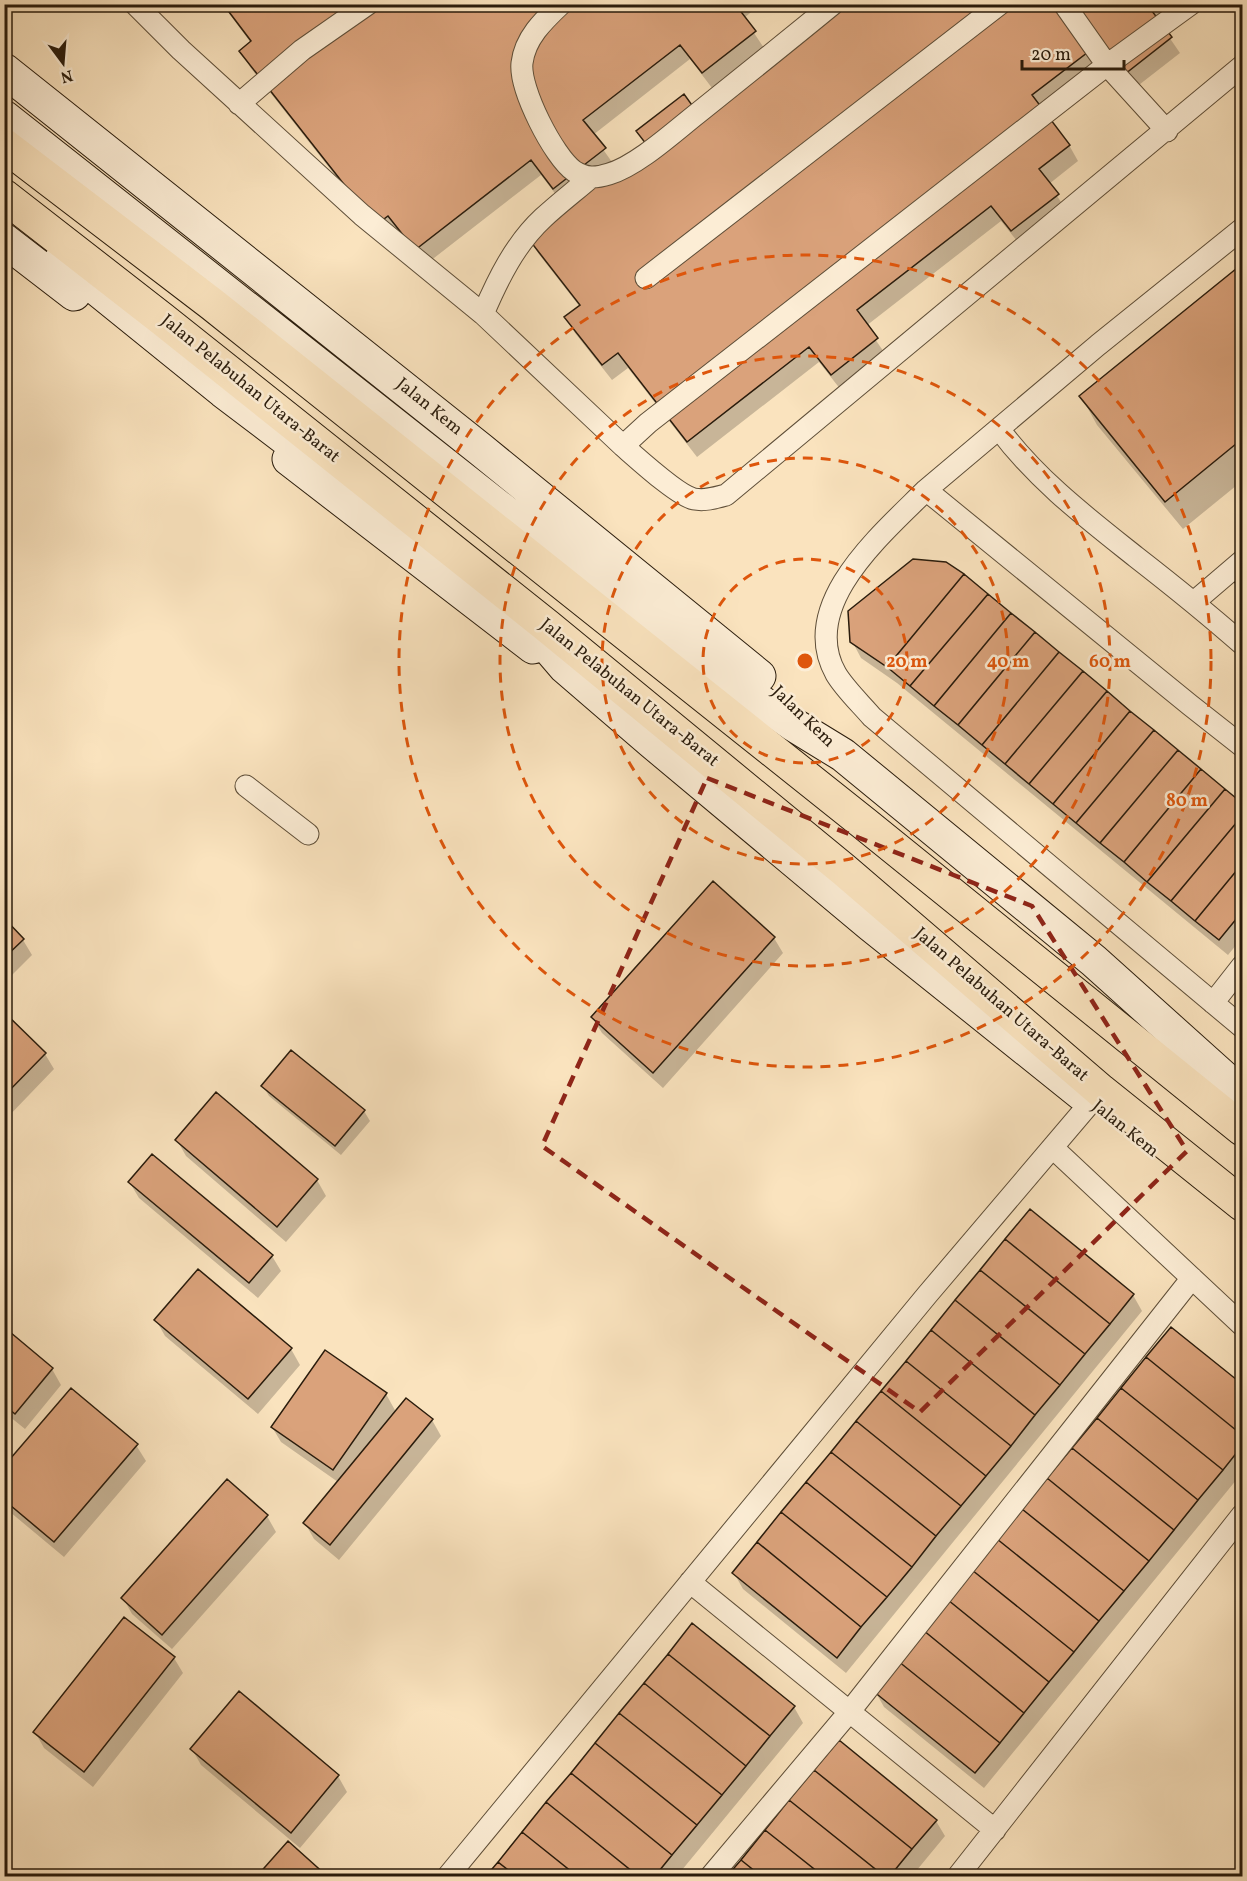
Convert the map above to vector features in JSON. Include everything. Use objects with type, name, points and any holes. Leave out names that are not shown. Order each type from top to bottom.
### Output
[{"type":"main road","points":[[4,145],[212,304],[865,824],[1242,1129]]},
{"type":"main road","name":"Jalan Pelabuhan Utara-Barat","points":[[4,196],[162,318],[547,626],[844,870],[1101,1091],[1242,1204]]},
{"type":"street","name":"Jalan Kem","points":[[4,70],[480,449],[787,699],[843,755],[1094,961],[1242,1094]]},
{"type":"street","name":"Jalan Kem","points":[[4,117],[623,605],[794,725],[843,755]]},
{"type":"street","name":"Jalan Kem","points":[[4,215],[223,391],[468,579],[541,639],[565,667],[652,742],[871,925],[1242,1223]]},
{"type":"street","name":"Jalan Kem","points":[[4,240],[533,647],[565,667]]},
{"type":"lane","points":[[135,4],[239,104],[362,215],[483,314],[655,474],[690,499],[707,500],[726,495],[1167,131],[1242,66]]},
{"type":"lane","points":[[239,104],[302,50],[368,4]]},
{"type":"lane","points":[[561,4],[541,22],[528,41],[522,64],[524,88],[538,120],[560,154],[573,171],[590,178]]},
{"type":"lane","points":[[483,314],[498,279],[519,245],[542,219],[590,178],[612,173],[649,152],[833,4]]},
{"type":"lane","points":[[646,278],[1000,4]]},
{"type":"lane","points":[[1064,4],[1107,64],[1167,131]]},
{"type":"lane","points":[[623,446],[648,423],[1107,64],[1191,4]]},
{"type":"lane","points":[[1242,229],[1098,345],[926,490],[848,573],[834,599],[827,621],[826,647],[836,674],[872,717],[1242,1027]]},
{"type":"lane","points":[[999,429],[1015,450],[1068,503],[1194,602],[1242,644]]},
{"type":"lane","points":[[926,490],[1242,746]]},
{"type":"lane","points":[[1194,602],[1242,561]]},
{"type":"lane","points":[[246,786],[308,834]]},
{"type":"lane","points":[[1213,1003],[1242,966]]},
{"type":"lane","points":[[448,1876],[927,1295],[1091,1102]]},
{"type":"lane","points":[[1053,1148],[1242,1325]]},
{"type":"lane","points":[[711,1876],[850,1711],[1192,1278]]},
{"type":"lane","points":[[958,1876],[1242,1515]]},
{"type":"lane","points":[[690,1582],[995,1830]]},
{"type":"highlighted area","points":[[707,778],[1032,906],[1187,1151],[920,1412],[542,1146]]},
{"type":"building","points":[[223,4],[735,4],[756,31],[702,73],[680,45],[583,120],[606,148],[553,189],[531,160],[415,250],[388,216],[376,225],[239,51],[251,41]]},
{"type":"building","points":[[821,4],[1149,4],[1148,6],[1172,37],[1125,74],[1100,43],[1032,95],[1070,145],[1039,169],[1059,194],[1011,231],[991,206],[857,310],[878,338],[831,375],[809,347],[687,442],[618,353],[602,365],[564,317],[580,305],[527,237],[647,145],[636,131],[684,94],[694,108]]},
{"type":"building","points":[[1242,264],[1242,439],[1165,502],[1079,396]]},
{"type":"building","points":[[913,559],[946,562],[964,574],[887,667],[850,642],[848,611]]},
{"type":"building","points":[[964,574],[988,594],[910,686],[887,667]]},
{"type":"building","points":[[1242,574],[1242,592],[1234,581]]},
{"type":"building","points":[[988,594],[1011,613],[934,706],[910,686]]},
{"type":"building","points":[[1011,613],[1035,632],[958,725],[934,706]]},
{"type":"building","points":[[1035,632],[1059,652],[982,745],[958,725]]},
{"type":"building","points":[[1059,652],[1083,671],[1005,764],[982,745]]},
{"type":"building","points":[[1083,671],[1107,691],[1029,784],[1005,764]]},
{"type":"building","points":[[1107,691],[1130,711],[1053,804],[1029,784]]},
{"type":"building","points":[[1130,711],[1154,730],[1076,823],[1053,804]]},
{"type":"building","points":[[1154,730],[1178,750],[1100,843],[1076,823]]},
{"type":"building","points":[[1178,750],[1201,769],[1124,862],[1100,843]]},
{"type":"building","points":[[1201,769],[1225,789],[1147,882],[1124,862]]},
{"type":"building","points":[[1225,789],[1242,803],[1242,816],[1171,901],[1147,882]]},
{"type":"building","points":[[1242,816],[1242,864],[1195,921],[1171,901]]},
{"type":"building","points":[[1242,864],[1242,912],[1219,940],[1195,921]]},
{"type":"building","points":[[713,881],[775,937],[653,1073],[591,1017]]},
{"type":"building","points":[[4,918],[24,939],[4,958]]},
{"type":"building","points":[[4,1012],[46,1053],[4,1096]]},
{"type":"building","points":[[291,1050],[365,1110],[335,1146],[261,1086]]},
{"type":"building","points":[[216,1092],[318,1179],[277,1227],[175,1140]]},
{"type":"building","points":[[152,1154],[273,1255],[249,1283],[128,1182]]},
{"type":"building","points":[[1030,1209],[1134,1294],[1110,1324],[1005,1239]]},
{"type":"building","points":[[1005,1239],[1110,1324],[1085,1354],[980,1270]]},
{"type":"building","points":[[198,1269],[292,1348],[248,1399],[154,1320]]},
{"type":"building","points":[[980,1270],[1085,1354],[1060,1385],[955,1300]]},
{"type":"building","points":[[955,1300],[1060,1385],[1035,1415],[931,1330]]},
{"type":"building","points":[[4,1327],[53,1368],[15,1414],[4,1405]]},
{"type":"building","points":[[1171,1327],[1242,1384],[1242,1435],[1146,1357]]},
{"type":"building","points":[[931,1330],[1035,1415],[1011,1446],[906,1361]]},
{"type":"building","points":[[325,1350],[387,1393],[333,1470],[271,1427]]},
{"type":"building","points":[[1146,1357],[1242,1435],[1242,1446],[1223,1470],[1121,1388]]},
{"type":"building","points":[[906,1361],[1011,1446],[986,1476],[881,1391]]},
{"type":"building","points":[[71,1388],[138,1444],[54,1542],[4,1500],[4,1466]]},
{"type":"building","points":[[1121,1388],[1223,1470],[1198,1500],[1097,1418]]},
{"type":"building","points":[[881,1391],[986,1476],[961,1506],[856,1421]]},
{"type":"building","points":[[406,1398],[433,1419],[330,1545],[303,1523]]},
{"type":"building","points":[[1097,1418],[1198,1500],[1174,1530],[1072,1448]]},
{"type":"building","points":[[856,1421],[961,1506],[936,1536],[831,1452]]},
{"type":"building","points":[[1072,1448],[1174,1530],[1149,1561],[1047,1478]]},
{"type":"building","points":[[831,1452],[936,1536],[912,1567],[806,1482]]},
{"type":"building","points":[[1047,1478],[1149,1561],[1124,1591],[1022,1509]]},
{"type":"building","points":[[227,1479],[268,1515],[162,1635],[121,1598]]},
{"type":"building","points":[[806,1482],[912,1567],[887,1597],[781,1512]]},
{"type":"building","points":[[1022,1509],[1124,1591],[1099,1621],[997,1539]]},
{"type":"building","points":[[781,1512],[887,1597],[861,1627],[757,1542]]},
{"type":"building","points":[[997,1539],[1099,1621],[1074,1652],[972,1570]]},
{"type":"building","points":[[757,1542],[861,1627],[837,1658],[732,1573]]},
{"type":"building","points":[[972,1570],[1074,1652],[1049,1682],[948,1600]]},
{"type":"building","points":[[948,1600],[1049,1682],[1024,1713],[923,1630]]},
{"type":"building","points":[[124,1617],[175,1657],[84,1772],[33,1732]]},
{"type":"building","points":[[692,1623],[795,1706],[770,1736],[668,1654]]},
{"type":"building","points":[[923,1630],[1024,1713],[1000,1743],[898,1661]]},
{"type":"building","points":[[668,1654],[770,1736],[746,1766],[644,1683]]},
{"type":"building","points":[[898,1661],[1000,1743],[975,1773],[873,1691]]},
{"type":"building","points":[[644,1683],[746,1766],[722,1795],[619,1713]]},
{"type":"building","points":[[239,1691],[339,1775],[291,1833],[190,1749]]},
{"type":"building","points":[[619,1713],[722,1795],[697,1825],[595,1743]]},
{"type":"building","points":[[839,1740],[937,1820],[912,1849],[814,1770]]},
{"type":"building","points":[[595,1743],[697,1825],[672,1855],[571,1773]]},
{"type":"building","points":[[814,1770],[912,1849],[890,1876],[884,1876],[789,1800]]},
{"type":"building","points":[[571,1773],[672,1855],[655,1876],[638,1876],[546,1802]]},
{"type":"building","points":[[789,1800],[884,1876],[823,1876],[765,1830]]},
{"type":"building","points":[[546,1802],[638,1876],[577,1876],[522,1832]]},
{"type":"building","points":[[765,1830],[823,1876],[761,1876],[741,1860]]},
{"type":"building","points":[[522,1832],[577,1876],[516,1876],[498,1862]]},
{"type":"building","points":[[288,1841],[327,1876],[257,1876]]},
{"type":"building","points":[[741,1860],[761,1876],[727,1876]]},
{"type":"building","points":[[498,1862],[516,1876],[486,1876]]}]
